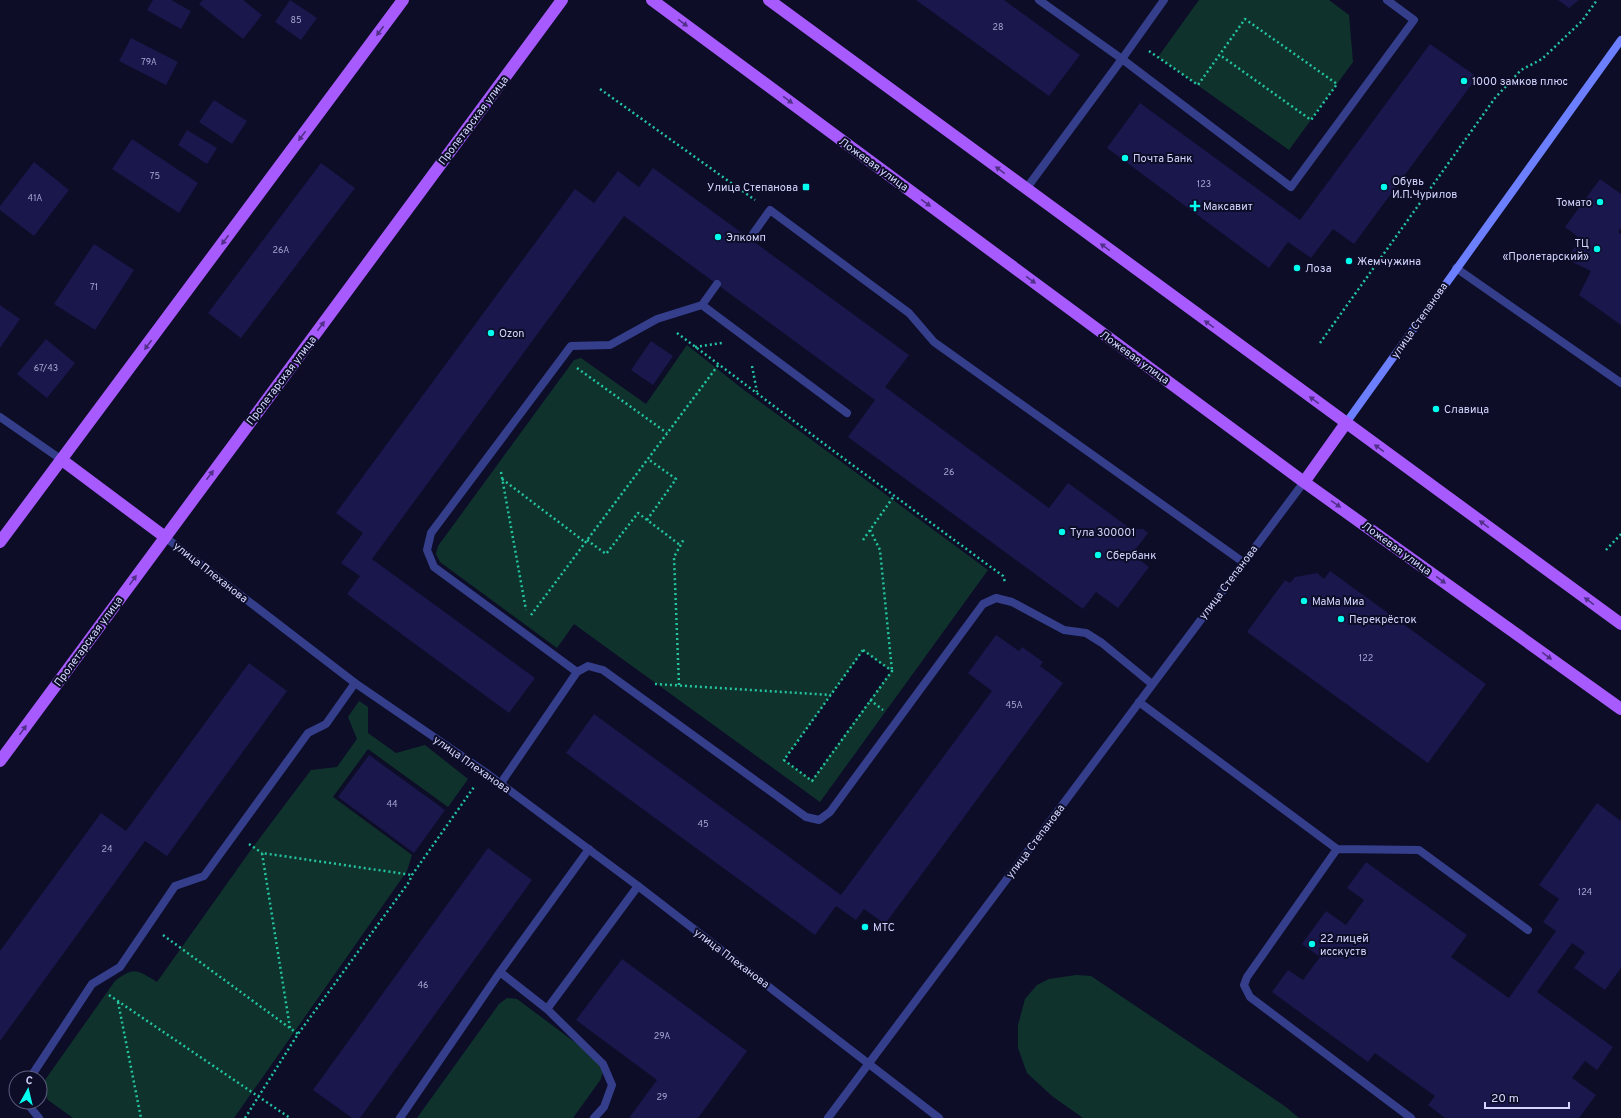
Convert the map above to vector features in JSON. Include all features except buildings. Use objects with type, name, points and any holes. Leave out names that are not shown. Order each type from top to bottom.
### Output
[{"type":"main road","points":[[0,542],[403,0]]},
{"type":"main road","points":[[548,19],[551,0]]},
{"type":"main road","name":"Пролетарская улица","points":[[0,761],[562,0]]},
{"type":"main road","name":"Ложевая улица","points":[[652,0],[1304,482],[1621,709]]},
{"type":"main road","points":[[768,0],[1621,624]]},
{"type":"main road","name":"улица Степанова","points":[[1304,482],[1346,423]]},
{"type":"main road","name":"улица Плеханова","points":[[62,460],[165,537]]},
{"type":"street","points":[[1039,0],[1122,59],[1291,187],[1414,20],[1387,0]]},
{"type":"street","points":[[1026,189],[1164,0]]},
{"type":"street","name":"улица Степанова","points":[[1346,423],[1621,40]]},
{"type":"street","points":[[750,238],[770,210],[909,313],[934,342],[1243,562]]},
{"type":"street","points":[[1456,268],[1621,383]]},
{"type":"street","points":[[577,672],[434,567],[427,550],[431,533],[571,346],[610,345],[657,319],[702,305],[717,284]]},
{"type":"street","points":[[702,305],[847,413]]},
{"type":"street","name":"улица Плеханова","points":[[0,417],[62,460]]},
{"type":"street","name":"улица Степанова","points":[[828,1118],[1304,482]]},
{"type":"street","name":"улица Плеханова","points":[[165,537],[355,683],[485,772],[589,849],[939,1118]]},
{"type":"street","points":[[500,783],[577,672],[588,666],[603,670],[806,817],[819,820],[830,812],[983,604],[996,598],[1012,602],[1064,630],[1086,633],[1102,643],[1152,684]]},
{"type":"street","points":[[35,1070],[92,984],[120,967],[175,886],[204,876],[308,733],[326,724],[355,683]]},
{"type":"street","points":[[1139,702],[1337,849],[1418,850],[1528,930]]},
{"type":"street","points":[[400,1118],[500,972],[589,849]]},
{"type":"street","points":[[1337,849],[1248,977],[1244,985],[1250,997],[1411,1118]]},
{"type":"street","points":[[548,1009],[638,886]]},
{"type":"street","points":[[500,972],[548,1009],[603,1064],[612,1085],[604,1107],[594,1118]]},
{"type":"street","points":[[32,1110],[39,1118]]},
{"type":"path","points":[[1320,343],[1495,98],[1521,70],[1542,59],[1582,21],[1597,0]]},
{"type":"path","points":[[1135,41],[1198,85],[1245,19],[1337,84],[1311,120],[1220,55]]},
{"type":"path","points":[[600,89],[770,210]]},
{"type":"path","points":[[657,319],[1003,576],[1012,602]]},
{"type":"path","points":[[562,357],[667,433]]},
{"type":"path","points":[[496,446],[528,619],[719,364]]},
{"type":"path","points":[[647,520],[676,479],[648,458]]},
{"type":"path","points":[[502,478],[586,541],[606,554],[638,513],[680,546]]},
{"type":"path","points":[[863,540],[894,496]]},
{"type":"path","points":[[870,530],[880,550],[892,671],[812,781],[784,760],[863,650],[892,671]]},
{"type":"path","points":[[1606,550],[1621,534]]},
{"type":"path","points":[[679,685],[674,557],[684,539]]},
{"type":"path","points":[[619,681],[831,695]]},
{"type":"path","points":[[245,1118],[298,1034],[409,882],[412,875],[485,772]]},
{"type":"path","points":[[290,1028],[262,853],[412,875]]},
{"type":"path","points":[[149,925],[298,1034]]},
{"type":"path","points":[[92,984],[260,1096],[290,1118]]},
{"type":"path","points":[[118,1001],[141,1118]]},
{"type":"green space","points":[[1199,0],[1329,0],[1349,15],[1353,62],[1289,150],[1158,57]]},
{"type":"green space","points":[[687,345],[744,390],[988,570],[820,802],[574,624],[557,648],[440,562],[436,554],[438,546],[574,360],[581,358],[646,404]],"holes":[[[863,651],[891,671],[812,780],[784,760]]]},
{"type":"green space","points":[[359,701],[368,707],[368,733],[396,753],[425,745],[468,779],[448,807],[368,749],[333,797],[412,855],[407,871],[234,1118],[73,1118],[48,1100],[48,1076],[115,981],[127,973],[136,971],[157,982],[253,847],[311,770],[337,767],[357,739],[348,717]]},
{"type":"green space","points":[[1076,975],[1091,976],[1286,1107],[1299,1118],[1083,1118],[1052,1096],[1027,1073],[1018,1048],[1018,1025],[1025,999],[1037,985],[1049,979]]},
{"type":"green space","points":[[507,998],[517,999],[600,1061],[603,1070],[601,1079],[573,1118],[417,1118],[499,1004]]},
{"type":"place","name":"1000 замков плюс","points":[[1464,81]]},
{"type":"place","name":"Почта Банк","points":[[1125,158]]},
{"type":"place","name":"Улица Степанова","points":[[806,187]]},
{"type":"place","name":"Обувь И.П.Чурилов","points":[[1384,187]]},
{"type":"place","name":"Томато","points":[[1600,202]]},
{"type":"place","name":"Максавит","points":[[1195,206]]},
{"type":"place","name":"Элкомп","points":[[718,237]]},
{"type":"place","name":"ТЦ «Пролетарский»","points":[[1597,249]]},
{"type":"place","name":"Жемчужина","points":[[1349,261]]},
{"type":"place","name":"Лоза","points":[[1297,268]]},
{"type":"place","name":"Ozon","points":[[491,333]]},
{"type":"place","name":"Славица","points":[[1436,409]]},
{"type":"place","name":"Тула 300001","points":[[1062,532]]},
{"type":"place","name":"Сбербанк","points":[[1098,555]]},
{"type":"place","name":"МаМа Миа","points":[[1304,601]]},
{"type":"place","name":"Перекрёсток","points":[[1341,619]]},
{"type":"place","name":"МТС","points":[[865,927]]},
{"type":"place","name":"22 лицей исскуств","points":[[1312,944]]}]
